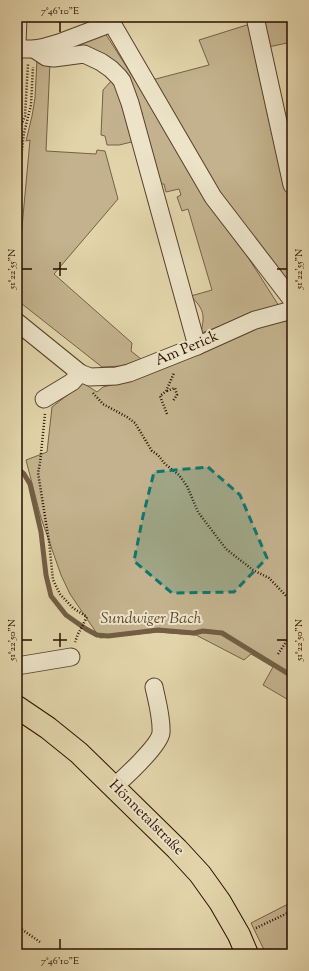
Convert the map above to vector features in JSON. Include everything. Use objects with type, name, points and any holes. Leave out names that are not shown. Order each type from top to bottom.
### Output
[{"type":"main road","name":"Hönnetalstraße","points":[[17,706],[80,753],[177,849],[200,874],[220,902],[243,945]]},
{"type":"street","points":[[18,17],[24,48]]},
{"type":"street","points":[[255,17],[292,185]]},
{"type":"street","points":[[24,48],[59,43],[108,24],[113,25],[213,197],[292,300]]},
{"type":"street","points":[[24,48],[46,57],[54,58],[80,54],[90,56],[111,69],[122,81],[130,103],[197,346]]},
{"type":"street","name":"Am Perick","points":[[85,375],[116,376],[129,374],[255,320],[292,310]]},
{"type":"street","points":[[17,322],[85,375],[44,399]]},
{"type":"street","points":[[17,666],[71,657]]},
{"type":"street","points":[[115,786],[147,754],[161,734],[154,687]]},
{"type":"path","points":[[17,136],[25,116],[24,48]]},
{"type":"path","points":[[17,192],[24,133],[31,104],[24,48]]},
{"type":"path","points":[[20,131],[24,133]]},
{"type":"path","points":[[166,391],[174,373],[169,358]]},
{"type":"path","points":[[85,375],[94,395],[103,404],[135,423],[152,451],[179,475],[187,486],[198,512],[226,549],[253,570],[269,578],[292,602]]},
{"type":"path","points":[[167,414],[160,396],[166,391],[174,388],[177,395],[172,401]]},
{"type":"path","points":[[42,434],[38,472],[49,541],[53,580],[60,594],[73,608],[87,617],[78,634]]},
{"type":"path","points":[[278,654],[292,633]]},
{"type":"path","points":[[243,945],[292,911]]},
{"type":"path","points":[[17,926],[40,942]]},
{"type":"highlighted area","points":[[208,467],[240,495],[267,558],[234,592],[172,593],[134,561],[154,472]]},
{"type":"shaded area","points":[[262,17],[292,17],[292,42],[268,47]]},
{"type":"shaded area","points":[[250,24],[292,202],[292,293],[220,196],[152,80],[209,65],[199,40]]},
{"type":"shaded area","points":[[105,33],[279,306],[201,333],[203,317],[201,309],[191,296],[212,290],[188,209],[182,211],[177,197],[181,195],[179,189],[166,192],[164,184],[159,184],[142,113],[134,95],[67,46]]},
{"type":"shaded area","points":[[37,60],[50,62],[46,151],[96,154],[97,150],[105,151],[118,199],[54,274],[132,343],[131,351],[141,359],[122,366],[102,367],[17,300],[17,261],[21,238],[30,140],[26,141],[35,98]]},
{"type":"shaded area","points":[[112,80],[116,84],[136,141],[119,145],[107,145],[105,136],[101,135],[103,90]]},
{"type":"shaded area","points":[[290,310],[292,315],[292,702],[263,685],[273,667],[251,654],[244,660],[196,635],[157,632],[100,638],[70,594],[61,575],[41,518],[26,460],[47,452],[52,407],[83,383],[97,392],[103,387],[131,380]]},
{"type":"shaded area","points":[[292,902],[292,954],[266,954],[251,923]]},
{"type":"waterway","name":"Sundwiger Bach","points":[[17,468],[24,474],[30,484],[41,532],[46,575],[51,596],[66,615],[97,635],[108,636],[158,630],[194,633],[203,631],[222,633],[292,676]]}]
